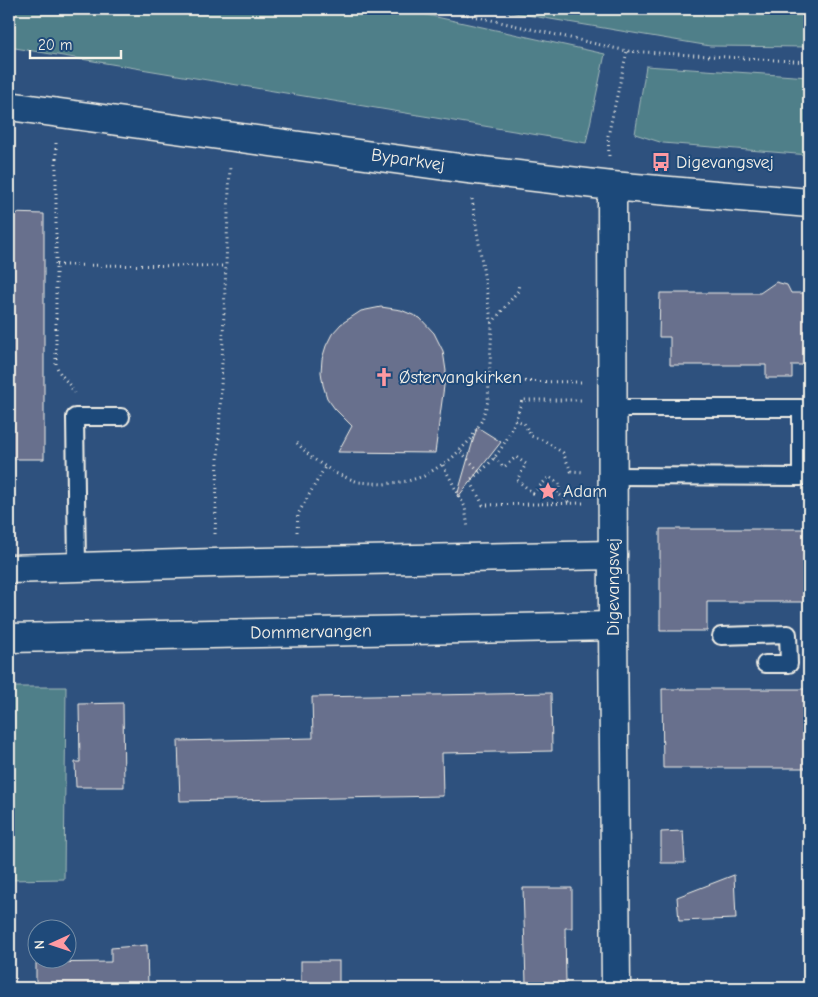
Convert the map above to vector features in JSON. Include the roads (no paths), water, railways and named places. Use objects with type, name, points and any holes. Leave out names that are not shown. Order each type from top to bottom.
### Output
[{"type":"street","name":"Byparkvej","points":[[9,106],[232,135],[467,169],[612,186],[809,203]]},
{"type":"street","name":"Digevangsvej","points":[[612,186],[616,988]]},
{"type":"street","points":[[9,569],[613,555]]},
{"type":"street","name":"Dommervangen","points":[[9,638],[613,626]]},
{"type":"lane","points":[[612,395],[802,408],[801,477],[613,476]]},
{"type":"lane","points":[[77,566],[76,417],[121,417]]},
{"type":"lane","points":[[721,636],[788,634],[790,664],[764,664]]},
{"type":"place","name":"Digevangsvej","points":[[661,162]]},
{"type":"place","name":"Østervangkirken","points":[[384,377]]},
{"type":"place","name":"Adam","points":[[548,491]]}]
